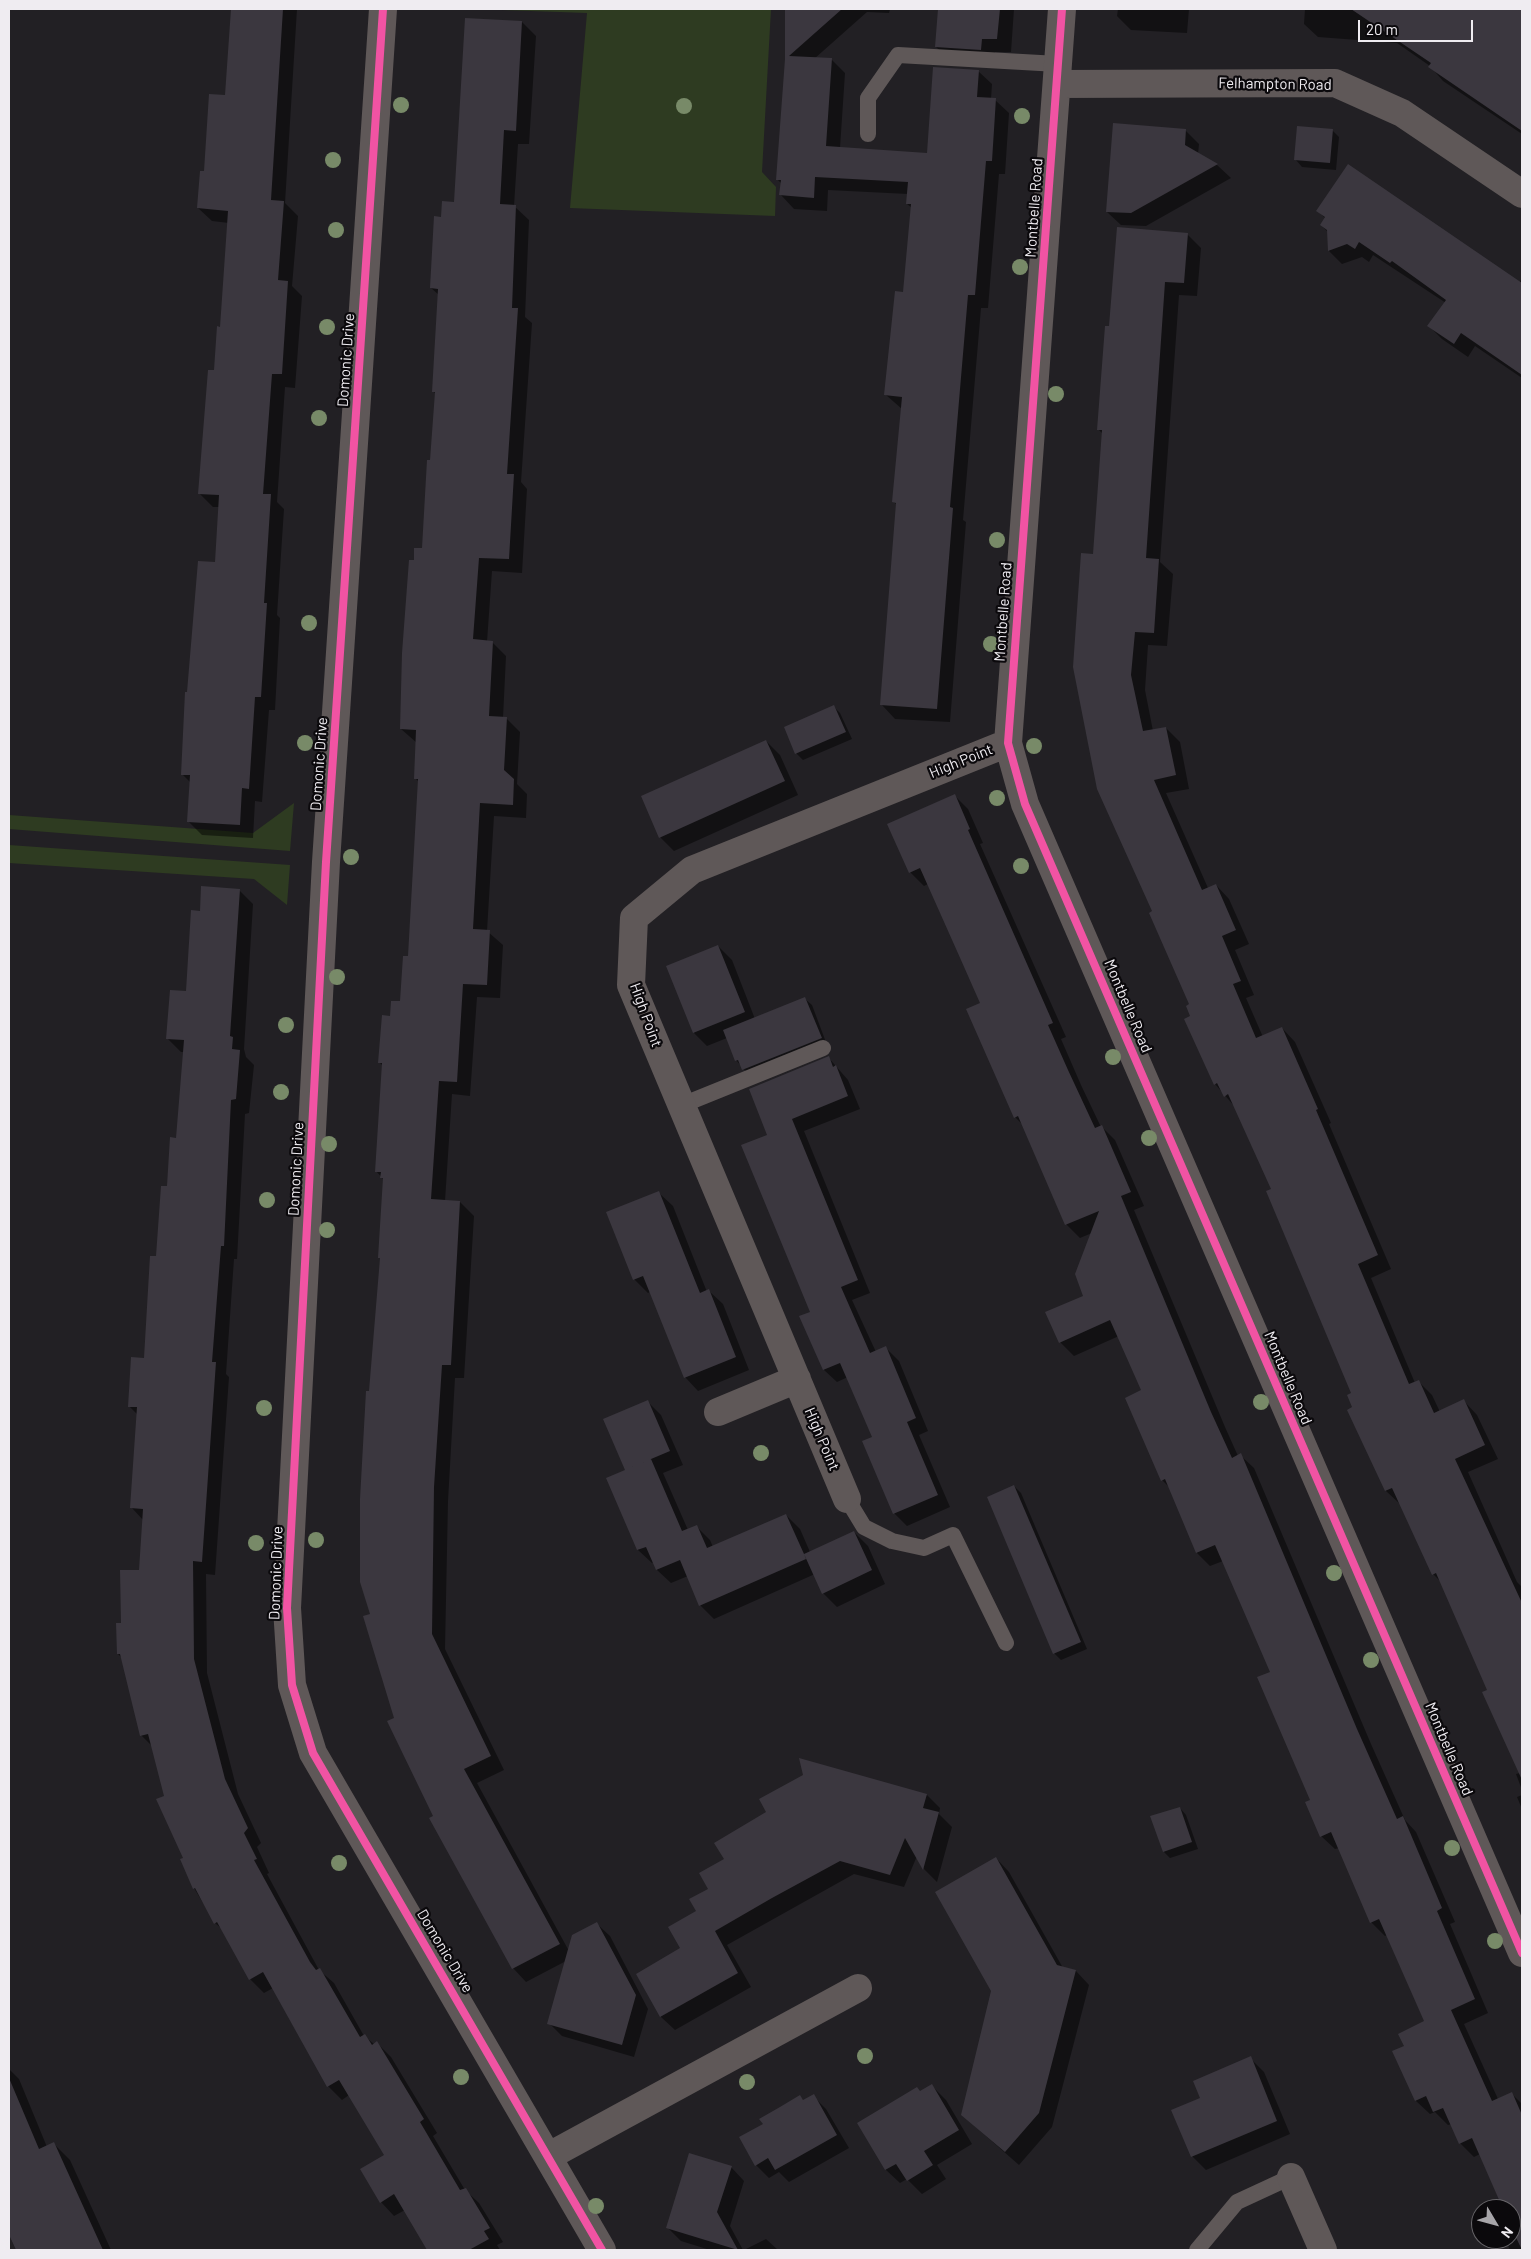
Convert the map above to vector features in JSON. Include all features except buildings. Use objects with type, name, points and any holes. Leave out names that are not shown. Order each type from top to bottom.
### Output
[{"type":"street","name":"Domonic Drive","points":[[383,9],[326,862],[287,1608],[292,1686],[313,1753],[602,2250]]},
{"type":"street","name":"Montbelle Road","points":[[1062,9],[1008,743],[1025,804],[1522,1953]]},
{"type":"street","name":"Felhampton Road","points":[[1058,74],[1336,83],[1402,113],[1522,194]]},
{"type":"street","name":"High Point","points":[[847,1498],[631,985],[634,918],[692,870],[1008,743]]},
{"type":"street","points":[[718,1412],[797,1379]]},
{"type":"street","points":[[549,2156],[858,1988]]},
{"type":"street","points":[[1291,2177],[1323,2250]]},
{"type":"lane","points":[[868,134],[868,98],[898,55],[1058,74]]},
{"type":"lane","points":[[682,1105],[823,1048]]},
{"type":"lane","points":[[847,1498],[864,1526],[892,1541],[924,1548],[953,1535],[1006,1643]]},
{"type":"lane","points":[[1197,2250],[1237,2202],[1291,2177]]},
{"type":"green space","points":[[474,9],[771,9],[762,172],[776,187],[775,216],[570,208],[587,13]]},
{"type":"green space","points":[[294,803],[290,851],[9,829],[9,815],[253,833]]},
{"type":"green space","points":[[9,845],[290,865],[287,905],[254,879],[9,863]]},
{"type":"cycle path","points":[[383,9],[326,862],[287,1608],[292,1685],[313,1753],[602,2250]]},
{"type":"cycle path","points":[[1062,9],[1008,743],[1025,804],[1522,1953]]}]
